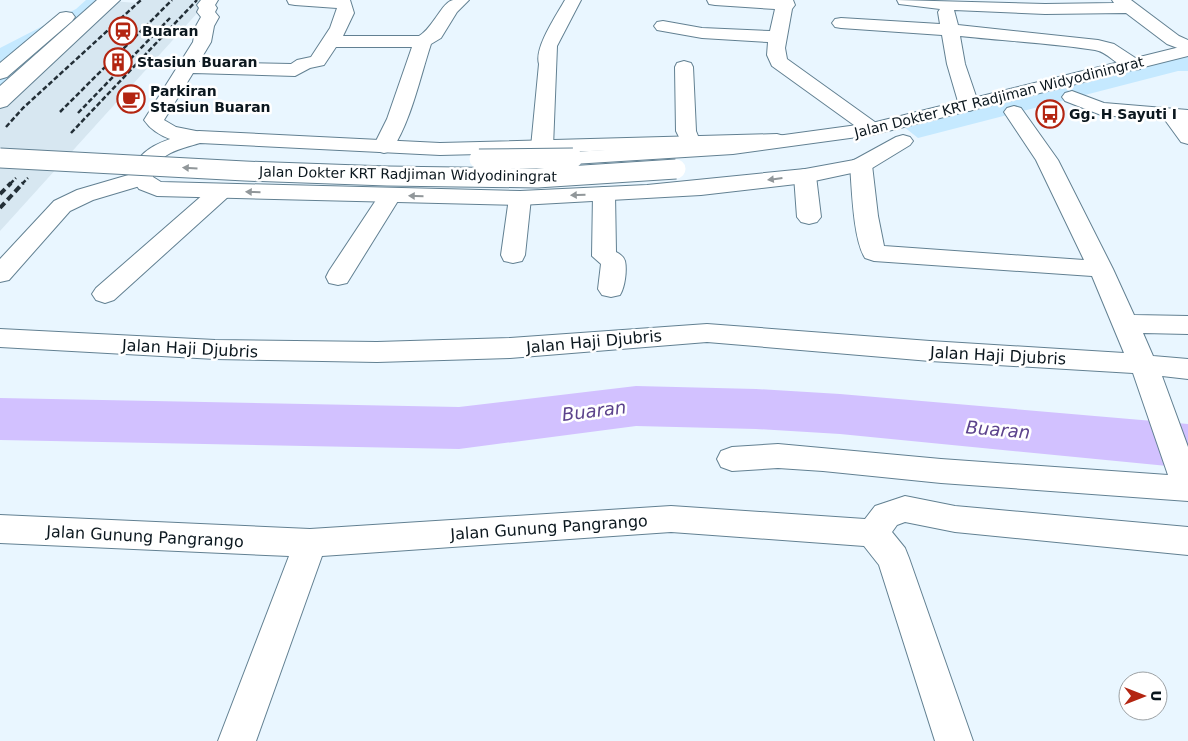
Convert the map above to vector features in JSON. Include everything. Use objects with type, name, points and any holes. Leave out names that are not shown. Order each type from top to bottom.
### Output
[{"type":"street","points":[[0,102],[112,0]]},
{"type":"street","points":[[199,137],[169,131],[158,126],[154,120],[202,42],[205,26],[210,17],[206,12],[208,8],[206,5],[210,0]]},
{"type":"street","points":[[187,67],[295,70],[304,64],[317,61],[341,24],[346,6],[344,3],[295,0]]},
{"type":"street","points":[[331,42],[423,41],[435,34],[450,9],[461,0]]},
{"type":"street","points":[[542,147],[548,64],[546,52],[573,0]]},
{"type":"street","points":[[715,0],[785,2],[776,54],[779,62],[872,130]]},
{"type":"street","points":[[905,0],[1020,10],[1125,4],[1188,49]]},
{"type":"street","points":[[7,44],[83,3]]},
{"type":"street","points":[[0,73],[83,3]]},
{"type":"street","points":[[945,3],[956,64],[969,105]]},
{"type":"street","points":[[841,23],[950,30],[1102,46],[1133,65]]},
{"type":"street","points":[[663,26],[702,33],[779,37]]},
{"type":"street","points":[[384,147],[396,119],[423,41]]},
{"type":"street","name":"Jalan Dokter KRT Radjiman Widyodiningrat","points":[[0,143],[262,156],[456,159],[573,158],[718,150],[872,130],[1133,65],[1188,49]]},
{"type":"street","points":[[684,67],[686,131],[690,141]]},
{"type":"street","name":"Jalan Dokter KRT Radjiman Widyodiningrat","points":[[947,130],[1188,69]]},
{"type":"street","points":[[1072,97],[1101,109],[1180,115],[1188,138]]},
{"type":"street","points":[[732,458],[778,456],[823,459],[941,472],[1186,490],[1187,487],[1148,375],[1101,269],[1047,160],[1014,112]]},
{"type":"street","points":[[0,274],[62,206],[85,195],[149,184],[143,169],[150,159],[162,148],[199,137]]},
{"type":"street","name":"Jalan Dokter KRT Radjiman Widyodiningrat","points":[[199,137],[440,149],[810,139]]},
{"type":"street","name":"Jalan Dokter KRT Radjiman Widyodiningrat","points":[[0,158],[387,176],[537,178],[676,169],[815,155],[911,139],[861,165],[805,176],[702,188],[604,194],[520,198],[390,196],[221,191],[149,184]]},
{"type":"street","points":[[861,165],[866,216],[874,253],[1101,269]]},
{"type":"street","points":[[805,176],[810,217]]},
{"type":"street","points":[[105,294],[221,191]]},
{"type":"street","points":[[604,194],[604,256],[613,261],[611,290]]},
{"type":"street","points":[[338,277],[390,196]]},
{"type":"street","points":[[513,255],[520,198]]},
{"type":"street","points":[[1125,324],[1188,325]]},
{"type":"street","name":"Jalan Haji Djubris","points":[[0,338],[284,352],[352,352],[512,347],[706,333],[998,356],[1148,375],[1188,368]]},
{"type":"street","points":[[954,741],[892,558],[873,533],[886,515],[905,509],[954,519],[1188,541]]},
{"type":"street","name":"Jalan Gunung Pangrango","points":[[0,529],[310,543],[671,519],[873,533]]},
{"type":"street","points":[[237,741],[310,543]]},
{"type":"lane","points":[[0,91],[102,0]]},
{"type":"shaded area","points":[[86,0],[101,0],[0,89],[0,48],[76,9]]},
{"type":"shaded area","points":[[141,0],[209,0],[0,231],[0,102],[111,1],[137,3]]},
{"type":"shaded area","points":[[1188,50],[1188,71],[1178,71],[918,138],[899,123]]},
{"type":"waterway","name":"Buaran","points":[[0,419],[459,428],[636,406],[756,409],[840,414],[1188,446]]},
{"type":"railway","points":[[6,127],[23,108],[141,0]]},
{"type":"railway","points":[[60,112],[172,0]]},
{"type":"railway","points":[[71,133],[197,0]]},
{"type":"railway","points":[[78,113],[170,18]]},
{"type":"railway","points":[[0,194],[16,178]]},
{"type":"railway","points":[[23,183],[28,178]]},
{"type":"railway","points":[[0,208],[23,183]]},
{"type":"place","name":"Buaran","points":[[123,31]]},
{"type":"place","name":"Stasiun Buaran","points":[[118,62]]},
{"type":"place","name":"Parkiran Stasiun Buaran","points":[[131,99]]},
{"type":"place","name":"Gg. H Sayuti I","points":[[1050,114]]}]
